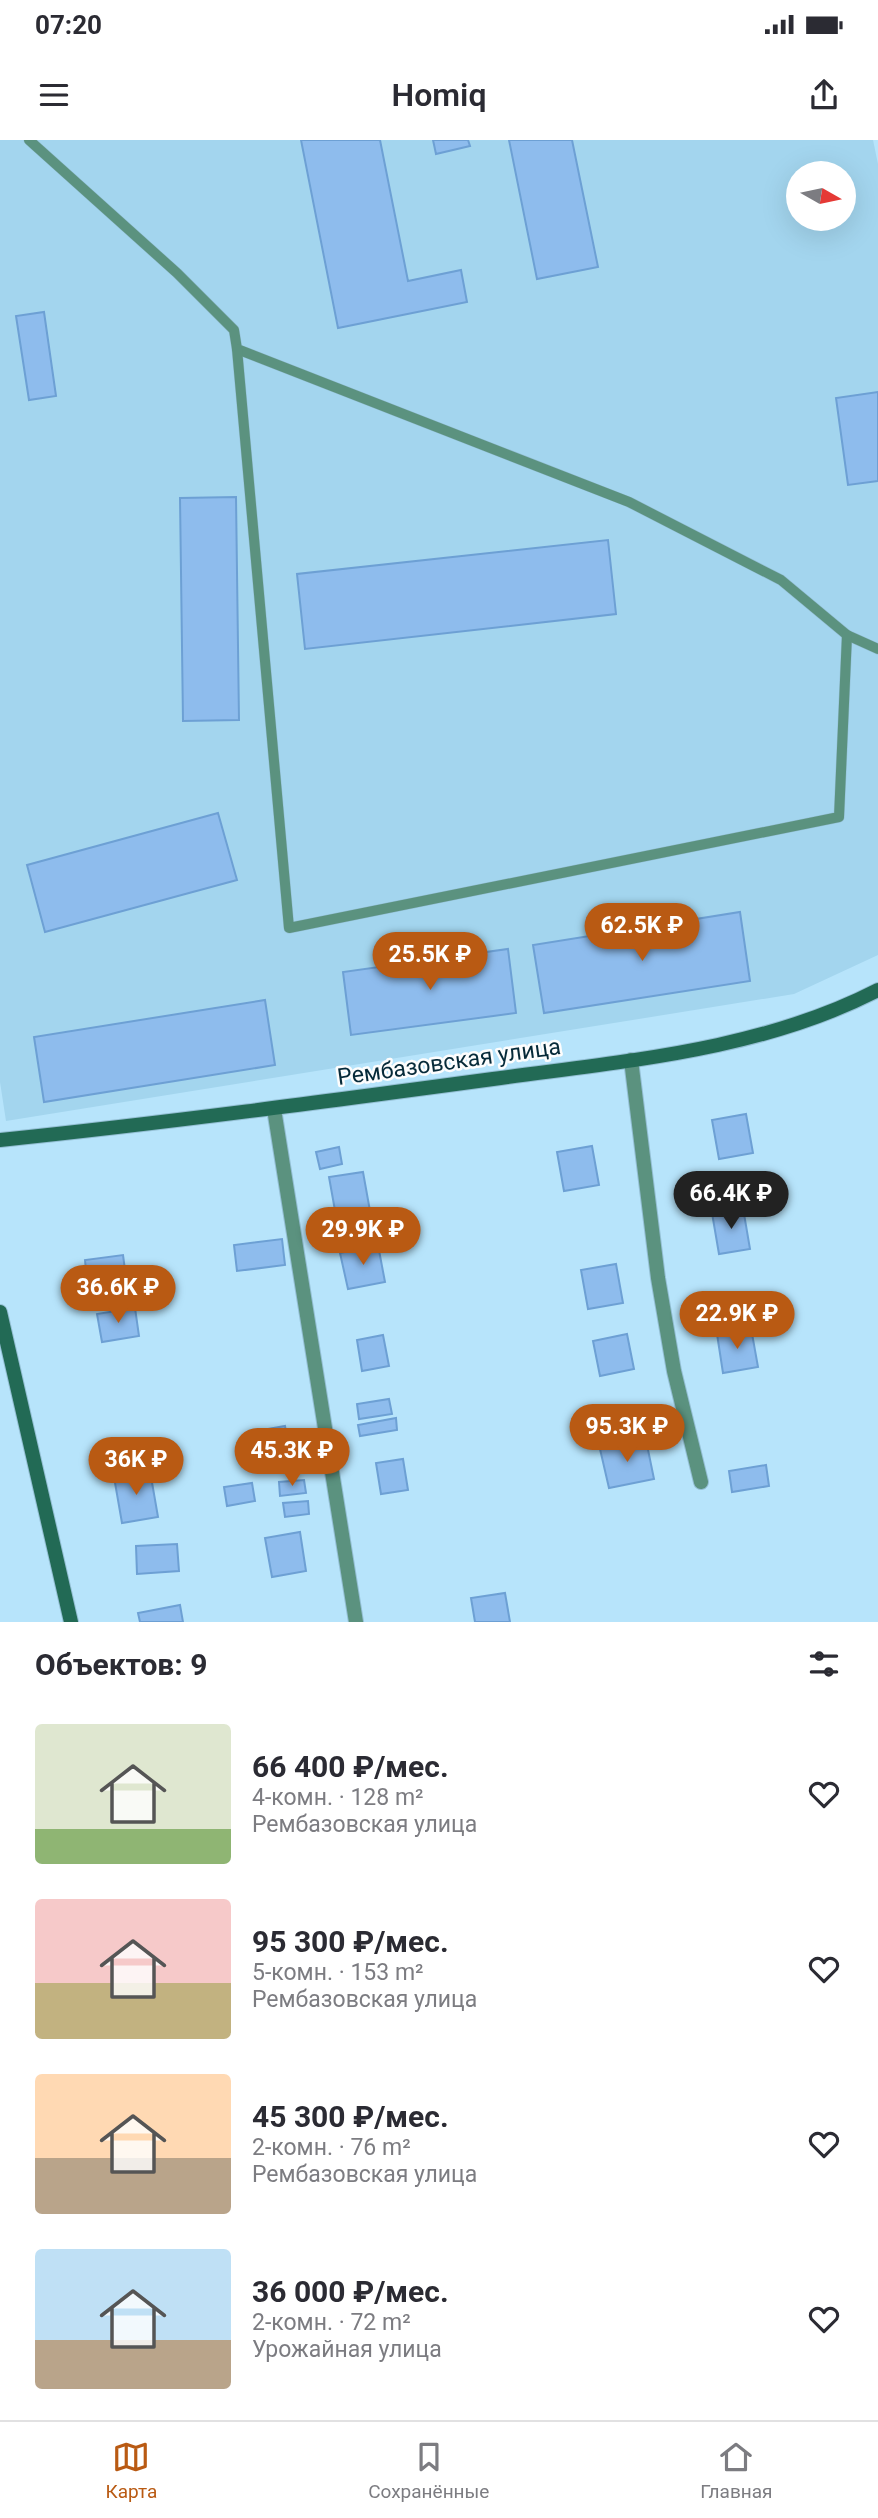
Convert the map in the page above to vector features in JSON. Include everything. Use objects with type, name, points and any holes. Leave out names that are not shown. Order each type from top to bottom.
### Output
[{"type":"street","name":"Рембазовская улица","points":[[0,1140],[274,1109],[631,1060],[712,1046],[783,1029],[878,990]]},
{"type":"street","points":[[631,1060],[674,1371],[701,1482]]},
{"type":"street","points":[[274,1109],[356,1622]]},
{"type":"street","points":[[0,1312],[7,1373],[71,1622]]},
{"type":"lane","points":[[29,140],[177,273],[234,330],[289,928],[839,817],[848,635]]},
{"type":"lane","points":[[237,349],[629,502],[781,580],[848,635],[878,649]]},
{"type":"shaded area","points":[[0,140],[873,140],[878,164],[878,955],[794,994],[6,1121],[0,1082]]},
{"type":"building","points":[[301,140],[380,140],[408,281],[461,270],[467,302],[338,328]]},
{"type":"building","points":[[433,140],[468,140],[470,146],[436,154]]},
{"type":"building","points":[[509,140],[572,140],[598,267],[537,279]]},
{"type":"building","points":[[44,312],[56,396],[29,400],[16,316]]},
{"type":"building","points":[[878,392],[878,481],[848,485],[836,398]]},
{"type":"building","points":[[236,497],[239,720],[183,721],[180,498]]},
{"type":"building","points":[[608,540],[616,614],[305,649],[297,574]]},
{"type":"building","points":[[218,813],[237,880],[45,932],[27,865]]},
{"type":"building","points":[[740,912],[750,981],[544,1013],[533,945]]},
{"type":"building","points":[[508,949],[516,1013],[351,1035],[343,972]]},
{"type":"building","points":[[265,1000],[275,1065],[44,1102],[34,1037]]},
{"type":"building","points":[[746,1114],[753,1153],[719,1159],[712,1120]]},
{"type":"building","points":[[592,1146],[599,1185],[564,1191],[557,1152]]},
{"type":"building","points":[[339,1147],[342,1164],[320,1169],[316,1152]]},
{"type":"building","points":[[363,1172],[370,1211],[336,1216],[329,1177]]},
{"type":"building","points":[[743,1208],[750,1249],[719,1254],[712,1213]]},
{"type":"building","points":[[282,1239],[285,1265],[237,1271],[234,1245]]},
{"type":"building","points":[[378,1245],[385,1282],[348,1289],[340,1253]]},
{"type":"building","points":[[123,1255],[127,1285],[88,1290],[85,1260]]},
{"type":"building","points":[[616,1264],[623,1303],[588,1309],[581,1270]]},
{"type":"building","points":[[135,1308],[139,1336],[102,1342],[97,1314]]},
{"type":"building","points":[[751,1328],[758,1367],[723,1373],[717,1334]]},
{"type":"building","points":[[627,1334],[634,1369],[600,1376],[593,1341]]},
{"type":"building","points":[[383,1335],[389,1366],[362,1371],[357,1340]]},
{"type":"building","points":[[389,1399],[392,1414],[359,1419],[357,1404]]},
{"type":"building","points":[[396,1418],[397,1430],[360,1436],[358,1425]]},
{"type":"building","points":[[285,1426],[292,1465],[257,1471],[251,1432]]},
{"type":"building","points":[[646,1440],[654,1479],[609,1488],[600,1449]]},
{"type":"building","points":[[403,1459],[408,1490],[381,1494],[376,1463]]},
{"type":"building","points":[[766,1465],[769,1486],[732,1492],[729,1471]]},
{"type":"building","points":[[150,1471],[158,1517],[122,1523],[114,1477]]},
{"type":"building","points":[[304,1480],[306,1493],[280,1496],[279,1482]]},
{"type":"building","points":[[252,1483],[255,1501],[227,1506],[224,1487]]},
{"type":"building","points":[[308,1501],[309,1514],[285,1517],[283,1503]]},
{"type":"building","points":[[300,1532],[306,1571],[272,1577],[265,1538]]},
{"type":"building","points":[[177,1544],[179,1571],[137,1574],[136,1546]]},
{"type":"building","points":[[505,1593],[510,1622],[475,1622],[471,1598]]},
{"type":"building","points":[[180,1605],[183,1622],[140,1622],[138,1613]]}]
